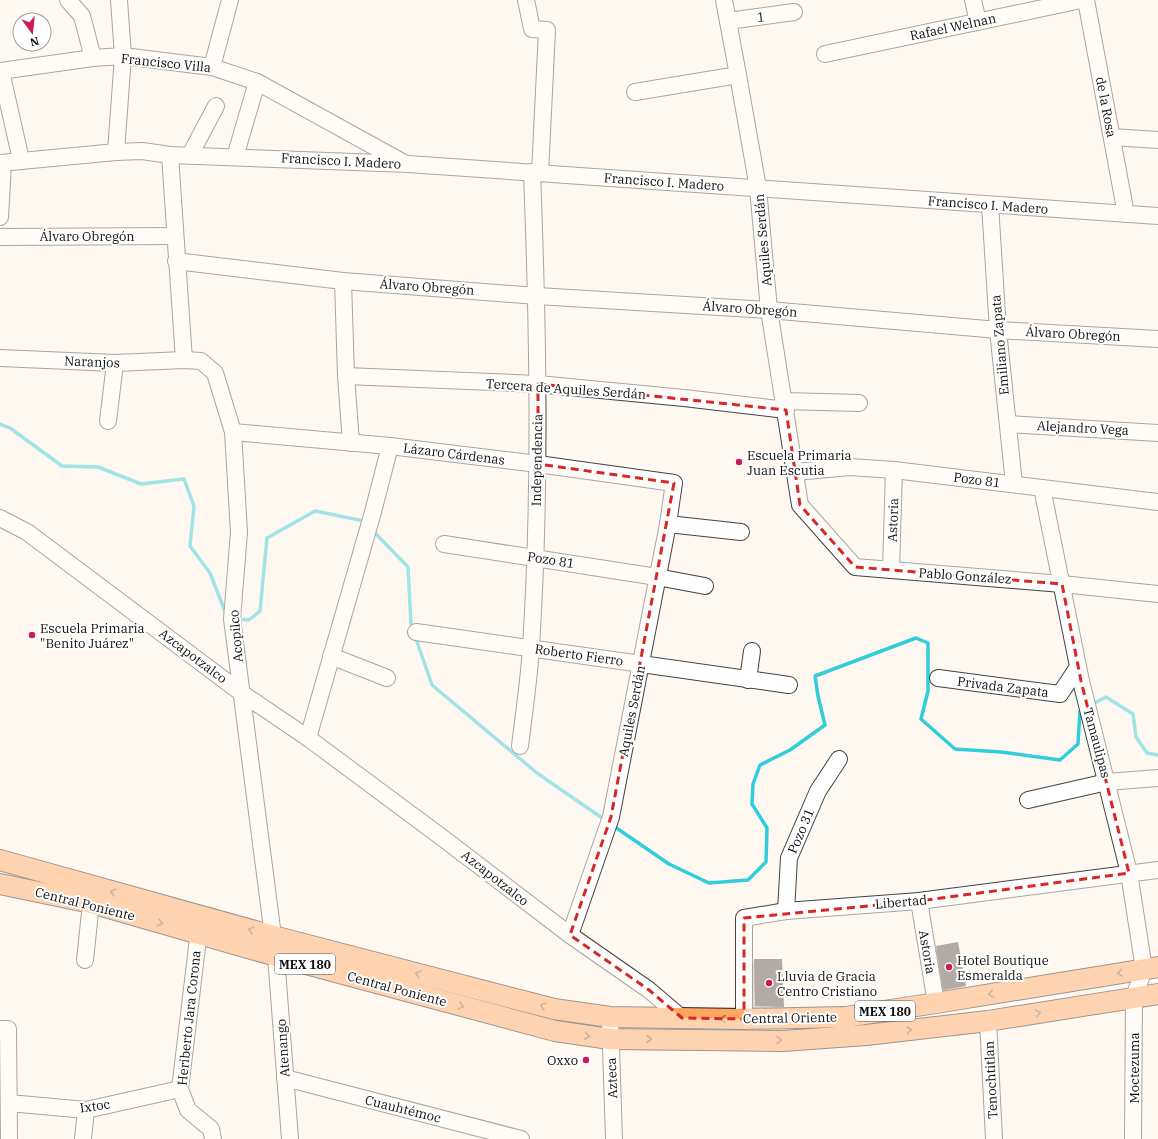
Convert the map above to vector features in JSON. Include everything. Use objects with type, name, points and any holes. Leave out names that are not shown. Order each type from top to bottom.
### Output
[{"type":"main road","name":"Central Poniente","points":[[0,860],[200,925],[276,956],[555,1031],[610,1039]]},
{"type":"main road","name":"Central Poniente","points":[[0,884],[200,925],[273,936],[554,1009],[610,1017]]},
{"type":"main road","name":"Central Oriente","points":[[610,1017],[744,1019],[845,1016],[936,1003],[1151,968]]},
{"type":"main road","name":"Central Oriente","points":[[610,1039],[783,1040],[866,1035],[988,1021],[1158,994]]},
{"type":"street","points":[[68,0],[82,16],[93,58]]},
{"type":"street","points":[[116,152],[123,56],[119,0]]},
{"type":"street","points":[[212,67],[230,0]]},
{"type":"street","name":"Independencia","points":[[520,746],[531,648],[535,557],[538,464],[536,173],[547,30],[532,29],[526,0]]},
{"type":"street","name":"Aquiles Serdán","points":[[724,0],[758,188],[769,310],[800,505]]},
{"type":"street","points":[[973,0],[978,22]]},
{"type":"street","name":"Rafael Welnan","points":[[825,54],[1081,0]]},
{"type":"street","name":"de la Rosa","points":[[1086,0],[1126,214]]},
{"type":"street","name":"1","points":[[728,21],[794,12]]},
{"type":"street","name":"Francisco Villa","points":[[21,160],[0,71],[93,58],[123,56],[212,67],[257,82],[408,164]]},
{"type":"street","points":[[635,92],[738,75]]},
{"type":"street","points":[[235,156],[257,82]]},
{"type":"street","points":[[190,156],[216,106]]},
{"type":"street","points":[[1112,137],[1158,140]]},
{"type":"street","name":"Francisco I. Madero","points":[[1,163],[21,160],[142,151],[190,156],[235,156],[408,164],[1158,216]]},
{"type":"street","points":[[170,155],[176,261],[184,360]]},
{"type":"street","points":[[0,217],[1,163]]},
{"type":"street","name":"Emiliano Zapata","points":[[990,205],[998,330],[1014,484]]},
{"type":"street","name":"Álvaro Obregón","points":[[0,237],[175,236]]},
{"type":"street","name":"Álvaro Obregón","points":[[176,261],[343,281],[537,296],[769,310],[998,330],[1158,339]]},
{"type":"street","points":[[343,281],[346,376],[351,443]]},
{"type":"street","name":"Naranjos","points":[[0,358],[115,363],[184,360]]},
{"type":"street","name":"Acopilco","points":[[184,360],[201,361],[215,373],[233,432],[239,532],[232,619],[243,694],[273,936]]},
{"type":"street","points":[[108,421],[115,363]]},
{"type":"street","name":"Tercera de Aquiles Serdán","points":[[346,376],[538,384],[676,398],[785,406],[859,403]]},
{"type":"street","name":"Alejandro Vega","points":[[1008,424],[1158,433]]},
{"type":"street","name":"Lázaro Cárdenas","points":[[233,432],[390,446],[538,464],[674,483]]},
{"type":"street","points":[[308,738],[368,531],[390,446]]},
{"type":"street","name":"Pozo 81","points":[[795,472],[850,467],[894,470],[1158,502]]},
{"type":"street","name":"Astoria","points":[[891,570],[894,470]]},
{"type":"street","name":"Aquiles Serdán","points":[[570,935],[611,817],[668,524],[674,483]]},
{"type":"street","name":"Tamaulipas","points":[[1042,488],[1079,674],[1107,782],[1151,968],[1134,997]]},
{"type":"street","name":"Pablo González","points":[[800,505],[855,567],[1062,584],[1158,594]]},
{"type":"street","name":"Azcapotzalco","points":[[0,518],[27,532],[243,694],[308,738],[570,935],[649,990],[682,1018]]},
{"type":"street","points":[[668,524],[741,532]]},
{"type":"street","name":"Pozo 81","points":[[444,544],[535,557],[704,586]]},
{"type":"street","name":"Roberto Fierro","points":[[416,632],[789,685]]},
{"type":"street","points":[[748,680],[752,651]]},
{"type":"street","points":[[331,656],[387,678]]},
{"type":"street","name":"Privada Zapata","points":[[938,678],[1060,694],[1079,674]]},
{"type":"street","name":"Pozo 31","points":[[786,912],[789,858],[818,792],[839,759]]},
{"type":"street","points":[[1028,800],[1107,782],[1158,778]]},
{"type":"street","name":"Libertad","points":[[744,1019],[744,918],[786,912],[919,901],[1158,870]]},
{"type":"street","name":"Astoria","points":[[919,901],[936,1003]]},
{"type":"street","points":[[85,960],[91,903]]},
{"type":"street","name":"Heriberto Jara Corona","points":[[200,925],[180,1089],[188,1110],[211,1129],[213,1139]]},
{"type":"street","name":"Atenango","points":[[276,956],[290,1139]]},
{"type":"street","name":"Moctezuma","points":[[1133,1139],[1134,997]]},
{"type":"street","name":"Azteca","points":[[610,1017],[614,1139]]},
{"type":"street","name":"Tenochtitlan","points":[[988,1021],[994,1139]]},
{"type":"street","points":[[4,1029],[9,1103],[9,1139]]},
{"type":"street","name":"Cuauhtémoc","points":[[285,1078],[468,1132],[521,1139]]},
{"type":"street","name":"Ixtoc","points":[[9,1103],[86,1110],[180,1089]]},
{"type":"street","points":[[83,1139],[86,1110]]},
{"type":"highlighted area","points":[[538,384],[786,410],[800,505],[855,567],[1062,584],[1081,681],[1129,873],[919,901],[744,918],[744,1019],[682,1018],[649,990],[570,935],[611,817],[674,483],[538,464]]},
{"type":"building","name":"Hotel Boutique Esmeralda","points":[[958,942],[966,986],[943,990],[936,946]]},
{"type":"building","name":"Lluvia de Gracia Centro Cristiano","points":[[754,959],[782,959],[784,1007],[755,1006]]},
{"type":"waterway","points":[[0,424],[10,428],[62,466],[98,467],[141,484],[184,479],[194,506],[190,546],[210,573],[226,614]]},
{"type":"waterway","points":[[237,619],[249,620],[260,611],[267,538],[315,511],[364,521],[366,524]]},
{"type":"waterway","points":[[373,531],[408,567],[411,624],[413,630]]},
{"type":"waterway","points":[[415,636],[432,685],[537,773],[605,820]]},
{"type":"waterway","points":[[612,825],[669,864],[709,883],[748,880],[766,862],[767,828],[752,804],[753,784],[760,765],[790,750],[825,725],[815,676],[916,638],[928,643],[928,691],[921,719],[955,749],[1001,752],[1060,760],[1078,744],[1080,711],[1082,710]]},
{"type":"waterway","points":[[1091,705],[1106,697],[1133,714],[1136,737],[1147,753],[1158,755]]},
{"type":"place","name":"Escuela Primaria Juan Escutia","points":[[739,462]]},
{"type":"place","name":"Escuela Primaria \"Benito Juárez\"","points":[[32,635]]},
{"type":"place","name":"Hotel Boutique Esmeralda","points":[[949,967]]},
{"type":"place","name":"Lluvia de Gracia Centro Cristiano","points":[[769,983]]},
{"type":"place","name":"Oxxo","points":[[586,1060]]}]
